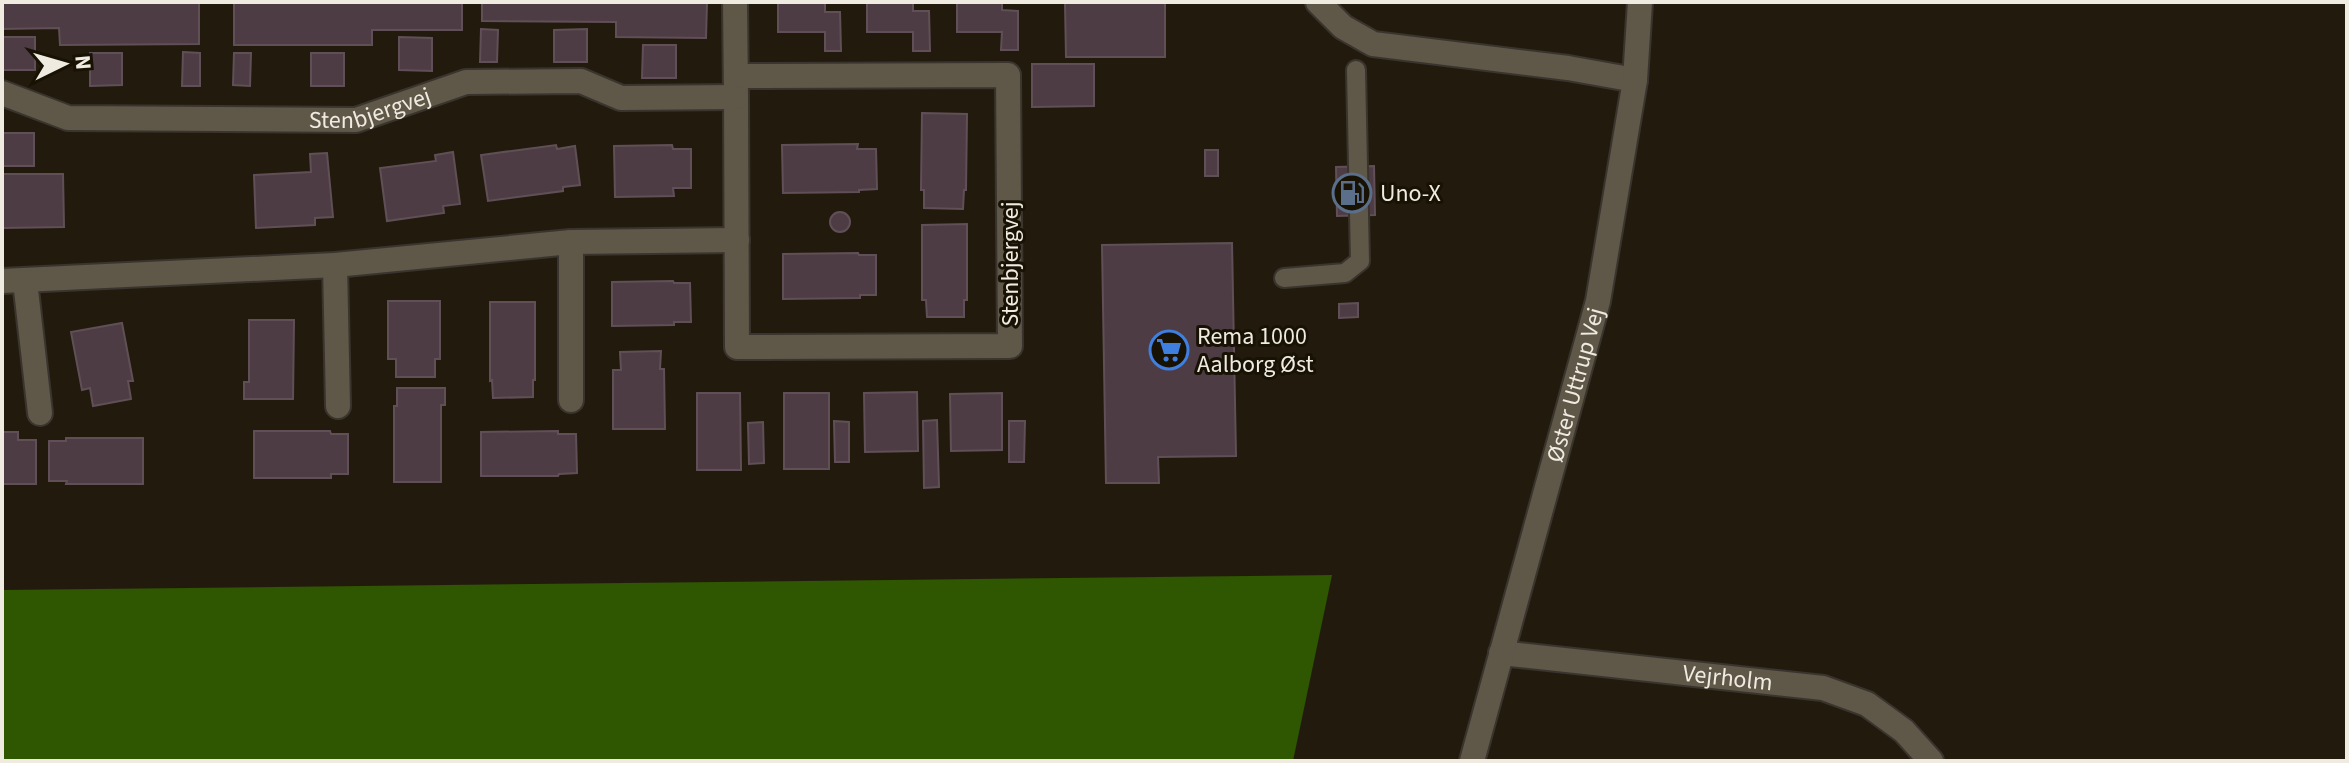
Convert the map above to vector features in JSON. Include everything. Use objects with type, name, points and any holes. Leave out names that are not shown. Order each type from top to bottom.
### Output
[{"type":"street","name":"Stenbjergvej","points":[[2,93],[68,118],[356,120],[466,82],[581,81],[621,98],[736,86],[1008,75],[1010,346],[737,347],[737,240],[736,86],[735,2]]},
{"type":"street","points":[[1318,2],[1343,27],[1373,44],[1568,68],[1635,80]]},
{"type":"street","name":"Øster Uttrup Vej","points":[[1472,761],[1598,301],[1635,80],[1640,2]]},
{"type":"street","points":[[40,413],[14,281],[335,265],[571,242],[737,240]]},
{"type":"street","points":[[571,242],[571,400]]},
{"type":"street","points":[[335,265],[338,406]]},
{"type":"street","name":"Vejrholm","points":[[1501,653],[1823,688],[1867,704],[1904,731],[1931,761]]},
{"type":"lane","points":[[1284,278],[1345,273],[1360,261],[1356,70]]},
{"type":"green space","points":[[1332,575],[1293,761],[2,761],[2,590]]},
{"type":"building","points":[[2,2],[199,2],[199,44],[60,45],[59,28],[2,29]]},
{"type":"building","points":[[234,2],[462,2],[462,30],[372,30],[372,45],[234,45]]},
{"type":"building","points":[[482,2],[707,2],[706,38],[616,37],[616,22],[482,21]]},
{"type":"building","points":[[778,2],[825,2],[825,12],[840,12],[841,51],[825,51],[825,32],[778,32]]},
{"type":"building","points":[[867,2],[913,2],[913,11],[929,11],[930,51],[913,51],[913,32],[867,32]]},
{"type":"building","points":[[957,2],[1002,2],[1002,10],[1018,11],[1018,50],[1001,50],[1002,32],[957,32]]},
{"type":"building","points":[[1165,2],[1165,57],[1066,57],[1065,3]]},
{"type":"building","points":[[481,29],[498,30],[497,62],[480,62]]},
{"type":"building","points":[[587,29],[587,62],[554,62],[554,30]]},
{"type":"building","points":[[2,37],[35,37],[35,70],[2,70]]},
{"type":"building","points":[[399,37],[432,38],[432,71],[399,70]]},
{"type":"building","points":[[643,45],[676,45],[676,78],[642,78]]},
{"type":"building","points":[[183,52],[200,53],[200,86],[182,86]]},
{"type":"building","points":[[90,53],[122,53],[122,85],[90,86]]},
{"type":"building","points":[[234,53],[251,53],[250,86],[233,85]]},
{"type":"building","points":[[311,53],[344,53],[344,86],[311,86]]},
{"type":"building","points":[[1032,64],[1094,64],[1094,106],[1032,107]]},
{"type":"building","points":[[922,113],[967,114],[963,209],[924,208],[924,190],[921,190]]},
{"type":"building","points":[[2,133],[34,133],[34,166],[2,166]]},
{"type":"building","points":[[858,144],[857,149],[876,149],[877,189],[783,193],[782,145]]},
{"type":"building","points":[[556,145],[557,149],[575,146],[580,185],[563,187],[563,191],[488,201],[481,155]]},
{"type":"building","points":[[672,145],[673,149],[691,149],[691,188],[673,188],[674,196],[615,197],[614,146]]},
{"type":"building","points":[[1205,150],[1218,150],[1218,176],[1205,176]]},
{"type":"building","points":[[453,152],[460,204],[443,206],[444,213],[387,221],[380,168],[436,161],[435,155]]},
{"type":"building","points":[[327,153],[333,217],[315,218],[315,225],[256,228],[254,175],[311,172],[310,154]]},
{"type":"building","points":[[1374,166],[1375,215],[1337,216],[1336,167]]},
{"type":"building","points":[[2,174],[63,174],[64,227],[2,228]]},
{"type":"building","points":[[840,212],[847,215],[850,222],[847,229],[840,232],[833,229],[830,222],[833,215]]},
{"type":"building","points":[[967,224],[967,300],[964,300],[964,317],[927,317],[926,300],[922,300],[922,225]]},
{"type":"building","name":"Rema 1000 Aalborg Øst","points":[[1232,243],[1236,456],[1158,457],[1159,483],[1106,483],[1102,245]]},
{"type":"building","points":[[783,254],[876,255],[876,295],[783,299]]},
{"type":"building","points":[[612,282],[690,283],[691,322],[612,326]]},
{"type":"building","points":[[388,301],[440,301],[440,359],[435,359],[435,377],[396,377],[396,359],[388,359]]},
{"type":"building","points":[[490,302],[535,302],[533,397],[493,398],[490,381]]},
{"type":"building","points":[[1358,303],[1358,317],[1339,318],[1339,304]]},
{"type":"building","points":[[249,320],[294,320],[293,399],[244,399],[244,382],[249,382]]},
{"type":"building","points":[[122,323],[133,381],[128,381],[131,399],[93,406],[90,388],[82,390],[71,332]]},
{"type":"building","points":[[661,351],[665,429],[613,429],[613,370],[621,370],[620,352]]},
{"type":"building","points":[[397,388],[445,388],[445,405],[441,405],[441,482],[394,482],[394,406],[397,406]]},
{"type":"building","points":[[917,392],[918,451],[865,452],[864,393]]},
{"type":"building","points":[[697,393],[740,393],[741,470],[697,470]]},
{"type":"building","points":[[784,393],[829,393],[829,469],[784,469]]},
{"type":"building","points":[[1002,393],[1002,450],[951,451],[950,394]]},
{"type":"building","points":[[937,420],[939,487],[924,488],[923,421]]},
{"type":"building","points":[[834,421],[849,422],[849,462],[835,462]]},
{"type":"building","points":[[1009,421],[1025,421],[1024,462],[1009,462]]},
{"type":"building","points":[[763,422],[764,463],[749,464],[748,423]]},
{"type":"building","points":[[254,431],[330,431],[331,434],[348,434],[348,474],[331,474],[331,478],[254,478]]},
{"type":"building","points":[[558,431],[558,434],[576,434],[577,473],[558,476],[481,476],[481,432]]},
{"type":"building","points":[[2,432],[18,432],[18,440],[36,440],[36,484],[2,484]]},
{"type":"building","points":[[66,438],[143,438],[143,484],[66,484],[67,481],[49,481],[49,441],[66,441]]},
{"type":"place","name":"Uno-X","points":[[1352,193]]},
{"type":"place","name":"Rema 1000 Aalborg Øst","points":[[1169,350]]}]
